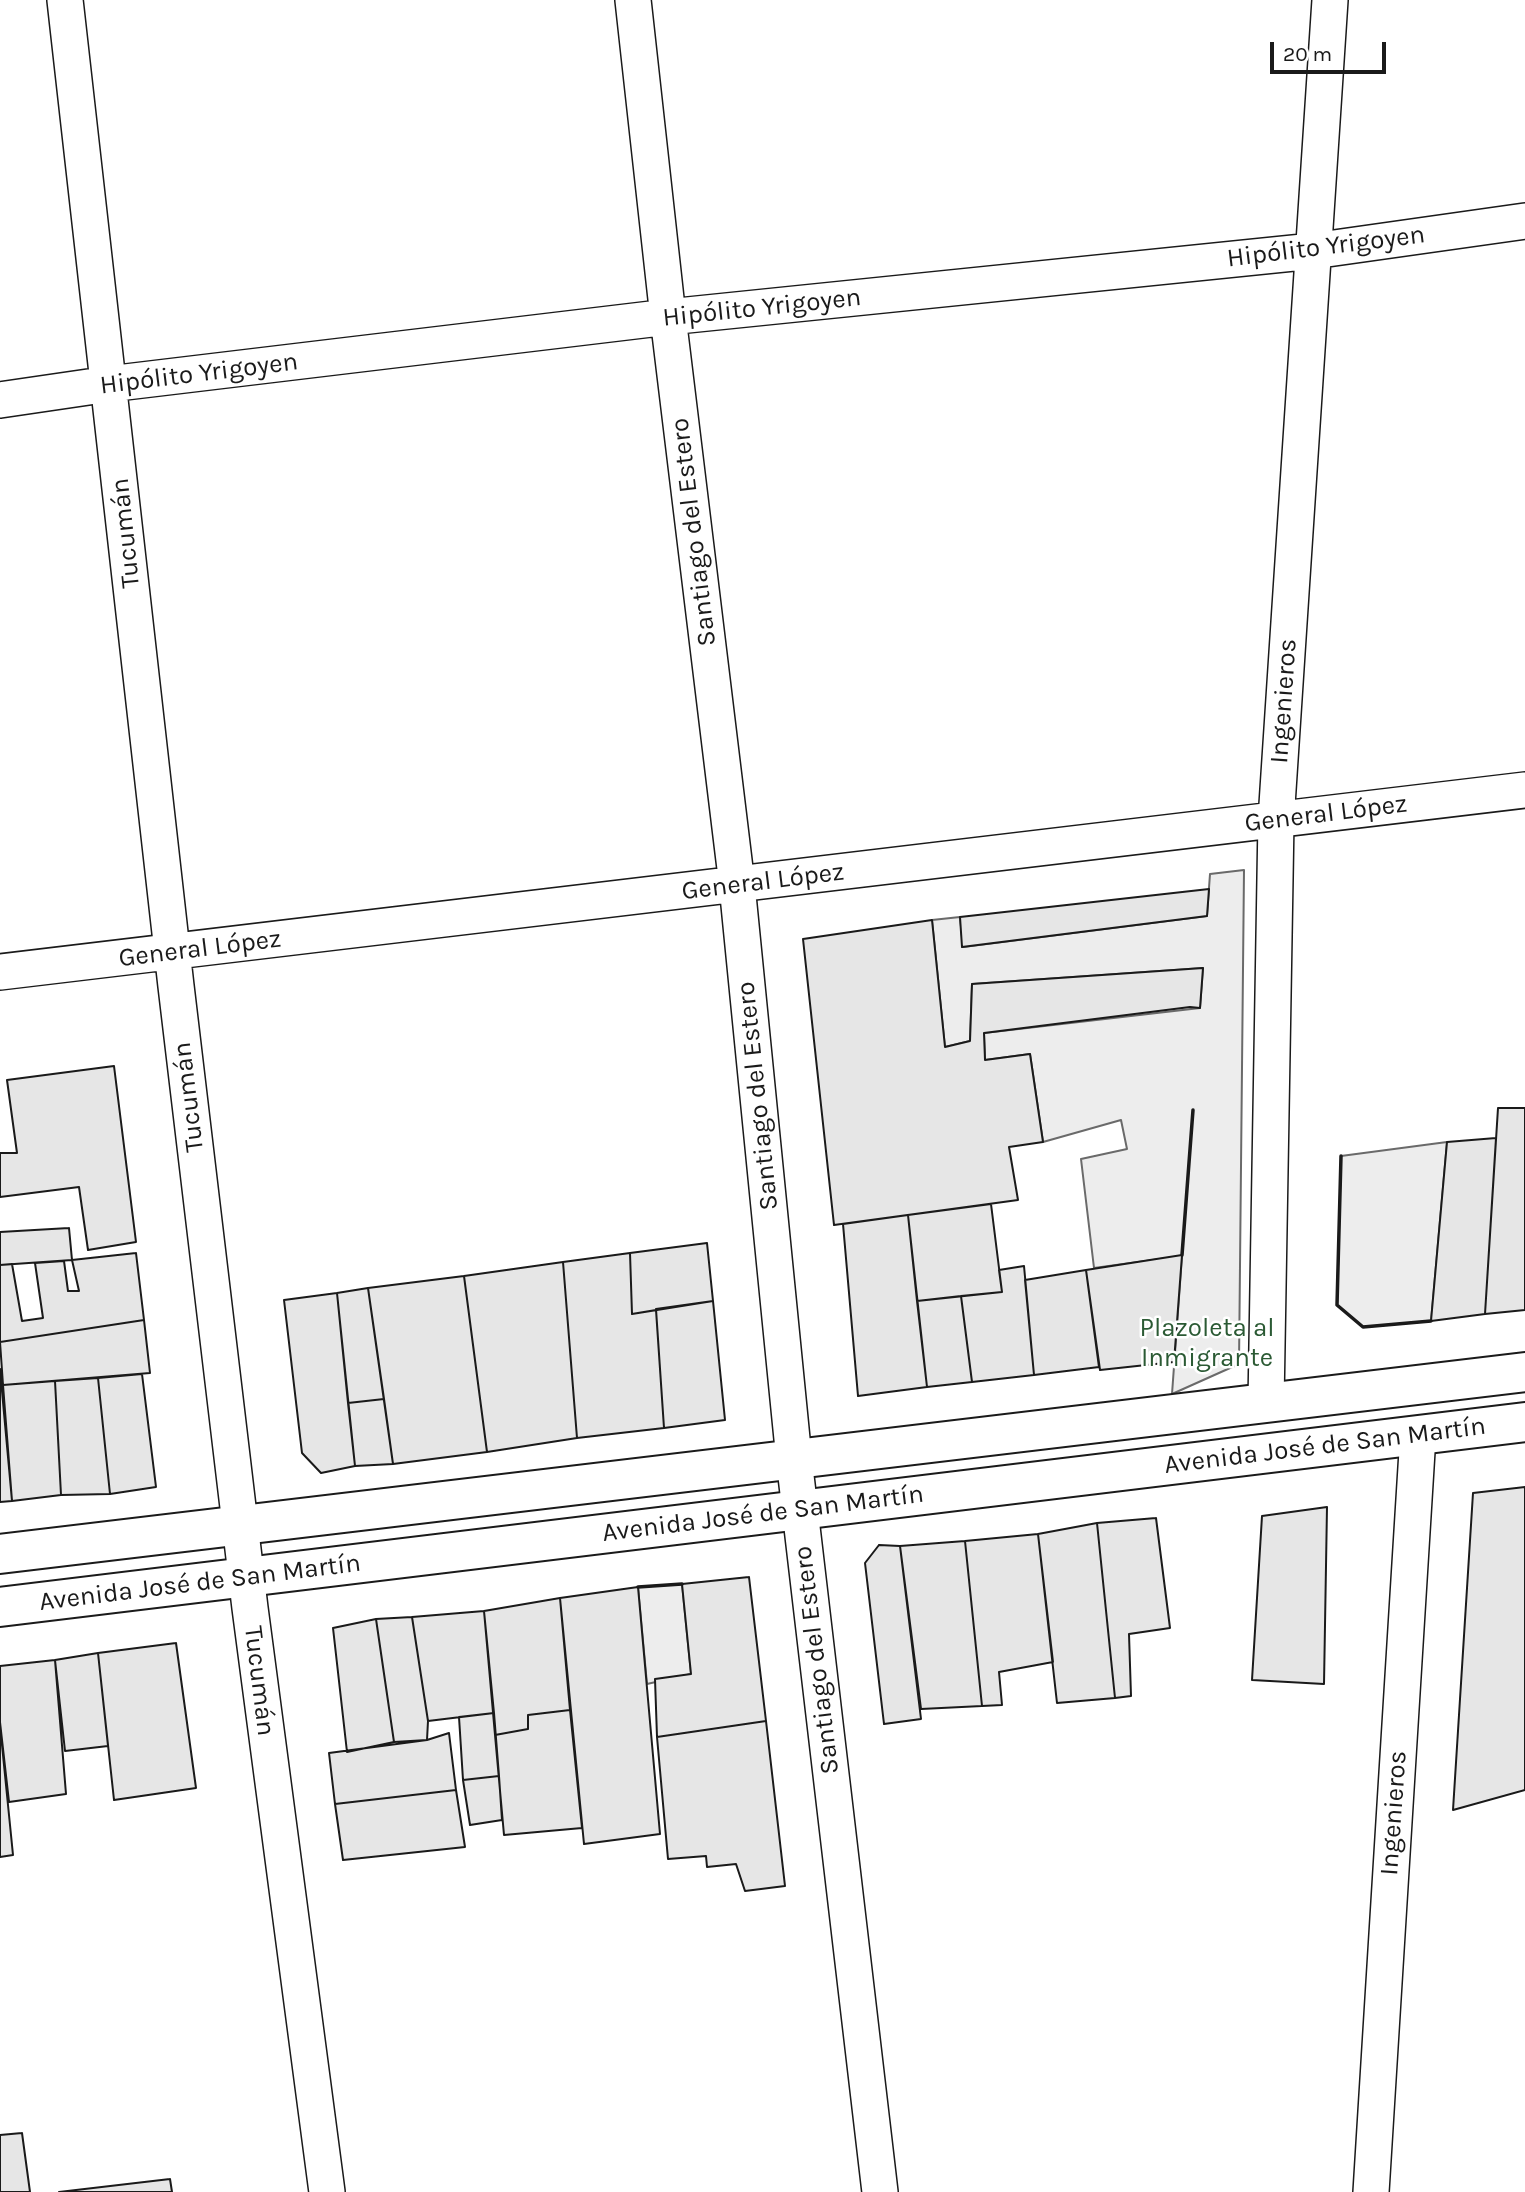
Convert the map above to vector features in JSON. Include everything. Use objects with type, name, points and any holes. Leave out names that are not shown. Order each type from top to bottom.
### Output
[{"type":"main road","name":"Avenida José de San Martín","points":[[0,1554],[1525,1372]]},
{"type":"main road","name":"Avenida José de San Martín","points":[[0,1607],[1525,1422]]},
{"type":"street","name":"Tucumán","points":[[65,0],[172,952],[242,1525],[246,1577],[327,2192]]},
{"type":"street","name":"Santiago del Estero","points":[[633,0],[668,317],[737,885],[794,1459],[880,2192]]},
{"type":"street","name":"Ingenieros","points":[[1266,1403],[1276,820],[1330,0]]},
{"type":"street","name":"Hipólito Yrigoyen","points":[[0,400],[109,384],[668,317],[1313,251],[1525,221]]},
{"type":"street","name":"General López","points":[[0,972],[1525,790]]},
{"type":"street","name":"Ingenieros","points":[[1371,2192],[1418,1434]]},
{"type":"shaded area","points":[[1244,870],[1239,1364],[1172,1394],[1182,1256],[1094,1268],[1081,1159],[1127,1149],[1121,1120],[1043,1142],[1030,1054],[985,1060],[984,1033],[1200,1008],[1203,968],[972,984],[970,1041],[945,1047],[932,920],[960,917],[963,947],[1207,916],[1210,874]]},
{"type":"shaded area","points":[[1447,1142],[1431,1321],[1363,1327],[1337,1305],[1341,1156]]},
{"type":"shaded area","points":[[682,1584],[691,1674],[647,1684],[638,1587]]},
{"type":"building","points":[[1209,889],[1207,916],[962,947],[960,917]]},
{"type":"building","points":[[932,920],[945,1047],[970,1041],[972,984],[1203,968],[1200,1008],[1190,1007],[984,1033],[985,1060],[1030,1054],[1043,1142],[1009,1147],[1018,1200],[834,1225],[803,939]]},
{"type":"building","points":[[114,1066],[136,1242],[88,1250],[79,1187],[0,1197],[0,1153],[17,1153],[7,1080]]},
{"type":"building","points":[[1498,1108],[1525,1108],[1525,1310],[1485,1314]]},
{"type":"building","points":[[1496,1138],[1485,1314],[1431,1321],[1447,1142]]},
{"type":"building","points":[[991,1204],[1002,1292],[917,1301],[908,1215]]},
{"type":"building","points":[[908,1215],[927,1387],[858,1396],[843,1224]]},
{"type":"building","points":[[69,1228],[72,1260],[0,1265],[0,1232]]},
{"type":"building","points":[[707,1243],[713,1301],[632,1314],[630,1253]]},
{"type":"building","points":[[136,1253],[144,1320],[0,1342],[0,1265],[12,1264],[22,1321],[43,1318],[35,1263],[64,1261],[68,1291],[79,1291],[72,1260]]},
{"type":"building","points":[[630,1253],[632,1314],[656,1310],[664,1428],[577,1438],[563,1262]]},
{"type":"building","points":[[1182,1255],[1174,1362],[1100,1370],[1086,1270]]},
{"type":"building","points":[[563,1262],[577,1438],[487,1452],[464,1276]]},
{"type":"building","points":[[1024,1266],[1034,1375],[972,1382],[961,1296],[1002,1292],[999,1270]]},
{"type":"building","points":[[1086,1270],[1099,1367],[1034,1375],[1025,1280]]},
{"type":"building","points":[[464,1276],[487,1452],[393,1464],[368,1288]]},
{"type":"building","points":[[368,1288],[384,1399],[348,1403],[337,1293]]},
{"type":"building","points":[[337,1293],[355,1466],[321,1473],[302,1453],[284,1300]]},
{"type":"building","points":[[961,1296],[972,1382],[927,1387],[917,1301]]},
{"type":"building","points":[[713,1301],[725,1420],[664,1428],[656,1309]]},
{"type":"building","points":[[144,1320],[150,1373],[3,1385],[0,1342]]},
{"type":"building","points":[[0,1369],[12,1501],[0,1502]]},
{"type":"building","points":[[142,1374],[156,1487],[110,1494],[98,1378]]},
{"type":"building","points":[[98,1378],[110,1494],[61,1495],[55,1381]]},
{"type":"building","points":[[55,1381],[61,1495],[12,1501],[3,1385]]},
{"type":"building","points":[[384,1399],[393,1464],[355,1466],[348,1403]]},
{"type":"building","points":[[1525,1487],[1525,1790],[1453,1810],[1473,1493]]},
{"type":"building","points":[[1327,1507],[1324,1684],[1252,1680],[1262,1516]]},
{"type":"building","points":[[1156,1518],[1170,1628],[1129,1634],[1131,1696],[1115,1698],[1097,1523]]},
{"type":"building","points":[[1097,1523],[1115,1698],[1057,1703],[1038,1534]]},
{"type":"building","points":[[1038,1534],[1053,1662],[999,1672],[1002,1705],[982,1706],[965,1541]]},
{"type":"building","points":[[965,1541],[982,1706],[921,1709],[900,1546]]},
{"type":"building","points":[[879,1545],[900,1546],[921,1719],[884,1724],[865,1563]]},
{"type":"building","points":[[749,1577],[766,1721],[657,1737],[655,1679],[691,1674],[682,1584]]},
{"type":"building","points":[[638,1587],[660,1834],[584,1844],[560,1598]]},
{"type":"building","points":[[560,1598],[570,1710],[528,1715],[528,1729],[495,1735],[484,1611]]},
{"type":"building","points":[[484,1611],[494,1713],[428,1721],[412,1617]]},
{"type":"building","points":[[412,1617],[428,1721],[427,1740],[394,1742],[376,1619]]},
{"type":"building","points":[[376,1619],[394,1742],[347,1752],[333,1628]]},
{"type":"building","points":[[176,1643],[196,1788],[114,1800],[98,1653]]},
{"type":"building","points":[[98,1653],[108,1746],[65,1751],[55,1660]]},
{"type":"building","points":[[55,1660],[66,1794],[9,1802],[0,1722],[0,1666]]},
{"type":"building","points":[[570,1710],[582,1828],[504,1835],[495,1735],[528,1729],[528,1715]]},
{"type":"building","points":[[494,1713],[499,1776],[463,1780],[459,1717]]},
{"type":"building","points":[[766,1721],[785,1886],[745,1891],[736,1864],[707,1867],[706,1856],[668,1859],[657,1737]]},
{"type":"building","points":[[0,1725],[13,1855],[0,1857]]},
{"type":"building","points":[[449,1733],[456,1790],[335,1804],[329,1753],[427,1740]]},
{"type":"building","points":[[499,1776],[502,1820],[470,1825],[463,1780]]},
{"type":"building","points":[[456,1790],[465,1847],[343,1860],[335,1804]]},
{"type":"building","points":[[22,2133],[30,2192],[0,2192],[0,2135]]},
{"type":"building","points":[[170,2179],[172,2192],[59,2192]]},
{"type":"wall","points":[[1182,1255],[1193,1110]]},
{"type":"wall","points":[[1341,1156],[1337,1305],[1363,1327],[1431,1321]]},
{"type":"wall","points":[[638,1587],[682,1584]]},
{"type":"park label","name":"Plazoleta al Inmigrante","points":[[1207,1344]]}]
